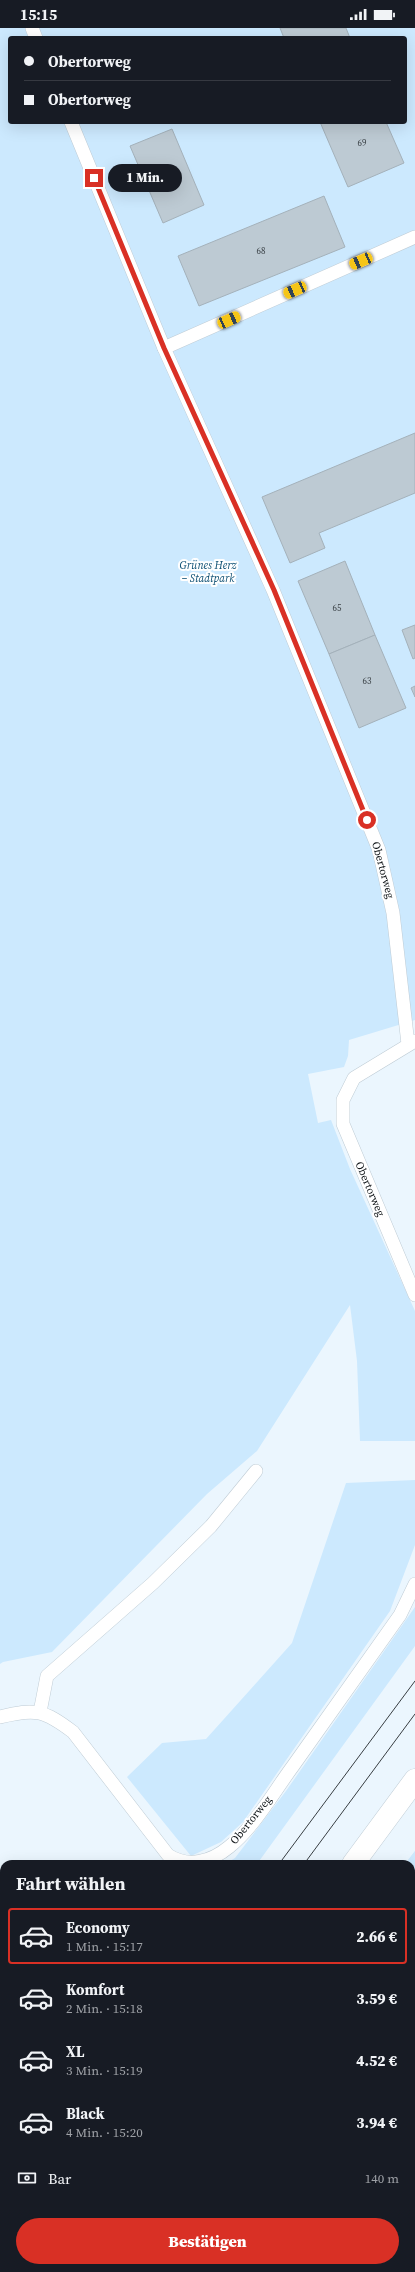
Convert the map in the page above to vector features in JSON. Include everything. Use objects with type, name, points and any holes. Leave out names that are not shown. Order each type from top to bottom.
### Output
[{"type":"street","points":[[356,1860],[415,1780]]},
{"type":"lane","name":"Obertorweg","points":[[72,124],[164,348],[274,590],[379,850],[393,913],[412,1043],[354,1078],[344,1100],[343,1124],[415,1295]]},
{"type":"lane","points":[[164,348],[415,237]]},
{"type":"lane","points":[[40,1712],[47,1676],[153,1583],[211,1526],[256,1471]]},
{"type":"lane","name":"Obertorweg","points":[[206,1860],[229,1848],[243,1834],[400,1615],[415,1584]]},
{"type":"lane","name":"Obertorweg","points":[[0,1717],[19,1712],[40,1712],[56,1719],[73,1732],[159,1843],[174,1860]]},
{"type":"shaded area","points":[[415,1851],[415,1860],[408,1860]]},
{"type":"green space","name":"Grünes Herz – Stadtpark","points":[[0,28],[415,28],[415,1020],[349,1040],[348,1056],[344,1067],[308,1074],[318,1123],[331,1120],[350,1169],[415,1311],[415,1441],[360,1441],[357,1361],[350,1305],[257,1451],[207,1494],[52,1652],[3,1662],[0,1664]]},
{"type":"green space","points":[[415,1480],[415,1545],[390,1611],[243,1822],[221,1842],[191,1856],[127,1777],[162,1743],[206,1739],[292,1643],[346,1483]]},
{"type":"green space","points":[[415,1607],[415,1646],[260,1860],[232,1860],[235,1858],[286,1791]]},
{"type":"green space","points":[[415,1851],[415,1860],[408,1860]]},
{"type":"building","points":[[280,28],[346,28],[349,36],[283,36]]},
{"type":"building","points":[[321,124],[387,124],[404,163],[348,187]]},
{"type":"building","points":[[172,129],[204,205],[163,223],[130,146]]},
{"type":"building","points":[[324,196],[345,247],[199,306],[178,256]]},
{"type":"building","points":[[415,433],[415,493],[319,533],[325,548],[290,563],[262,497]]},
{"type":"building","points":[[345,561],[375,635],[329,654],[298,581]]},
{"type":"building","points":[[415,625],[415,658],[413,659],[402,630]]},
{"type":"building","points":[[375,635],[406,708],[359,728],[329,654]]},
{"type":"building","points":[[415,686],[415,697],[411,688]]},
{"type":"tram line","points":[[282,1860],[415,1681]]},
{"type":"tram line","points":[[307,1860],[415,1714]]},
{"type":"route","points":[[94,178],[164,348],[274,590],[367,820]]}]
